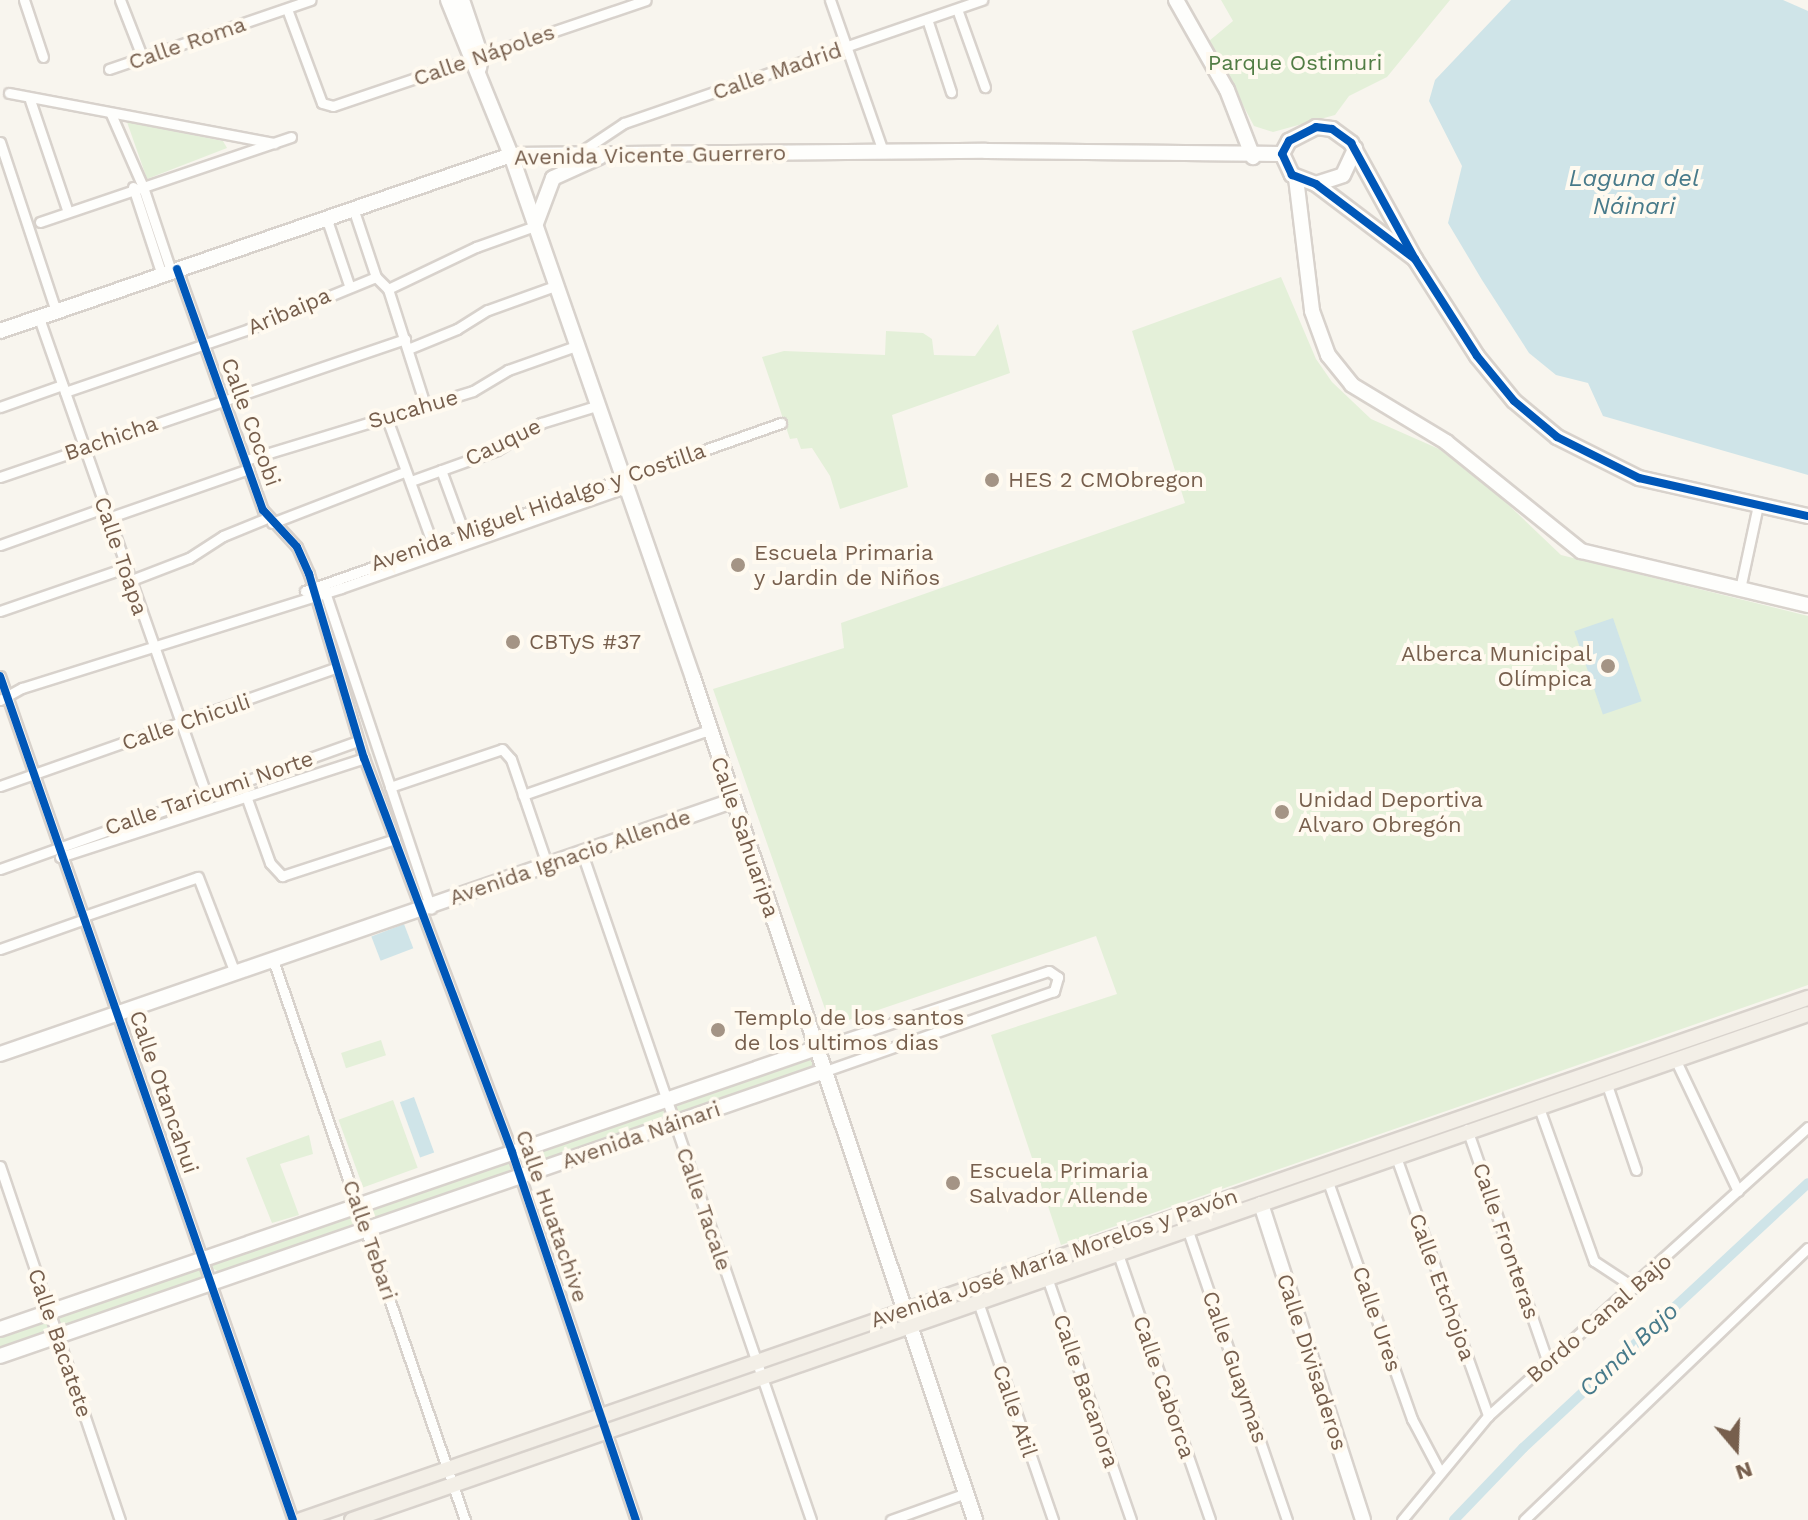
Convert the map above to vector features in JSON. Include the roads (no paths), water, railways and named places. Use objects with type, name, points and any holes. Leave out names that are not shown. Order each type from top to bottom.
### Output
[{"type":"main road","name":"Avenida José María Morelos y Pavón","points":[[1605,1078],[1676,1061],[1808,998]]},
{"type":"main road","name":"Avenida José María Morelos y Pavón","points":[[301,1520],[1323,1165],[1465,1125],[1745,1028],[1808,1014]]},
{"type":"main road","name":"Avenida José María Morelos y Pavón","points":[[352,1520],[1396,1157],[1465,1125]]},
{"type":"street","points":[[24,0],[43,57]]},
{"type":"street","points":[[120,0],[143,59]]},
{"type":"street","name":"Calle Roma","points":[[109,69],[311,0]]},
{"type":"street","points":[[448,0],[477,61]]},
{"type":"street","points":[[462,0],[477,61]]},
{"type":"street","name":"Calle Nápoles","points":[[287,9],[322,103],[338,105],[477,61],[646,0]]},
{"type":"street","points":[[830,0],[883,151]]},
{"type":"street","name":"Calle Madrid","points":[[579,153],[624,123],[982,0]]},
{"type":"street","points":[[1176,0],[1227,90],[1253,157]]},
{"type":"street","points":[[957,9],[985,87]]},
{"type":"street","points":[[927,19],[951,92]]},
{"type":"street","name":"Calle Sahuaripa","points":[[477,61],[709,730],[975,1520]]},
{"type":"street","points":[[9,93],[30,100],[274,143]]},
{"type":"street","points":[[30,100],[68,212]]},
{"type":"street","points":[[111,114],[134,176],[143,187],[170,272]]},
{"type":"street","points":[[1808,516],[1639,478],[1557,437],[1495,381],[1415,259],[1355,149],[1339,132],[1316,127],[1294,136],[1282,154],[1296,178],[1312,311],[1328,355],[1352,385],[1446,442],[1581,551],[1808,605]]},
{"type":"street","points":[[40,222],[291,137]]},
{"type":"street","points":[[0,142],[56,311]]},
{"type":"street","points":[[1316,184],[1343,175],[1355,149]]},
{"type":"street","name":"Avenida Vicente Guerrero","points":[[0,331],[511,155],[883,151],[1253,157],[1282,154]]},
{"type":"street","points":[[388,289],[476,247],[535,226],[553,178],[571,166],[619,153]]},
{"type":"street","points":[[134,176],[132,191],[170,272]]},
{"type":"street","points":[[1296,178],[1316,184],[1415,259]]},
{"type":"street","points":[[354,211],[376,277],[388,289],[425,405]]},
{"type":"street","points":[[327,220],[349,285]]},
{"type":"street","name":"Calle Cocobi","points":[[170,272],[204,344],[270,520],[297,547],[309,574],[311,592]]},
{"type":"street","name":"Aribaipa","points":[[0,407],[204,344],[376,277]]},
{"type":"street","name":"Bachicha","points":[[0,477],[223,400],[457,329],[488,310],[555,286]]},
{"type":"street","name":"Calle Toapa","points":[[39,318],[206,794]]},
{"type":"street","name":"Sucahue","points":[[0,545],[106,513],[386,416],[473,391],[508,370],[576,346]]},
{"type":"street","name":"Cauque","points":[[411,481],[497,450],[541,423],[596,406]]},
{"type":"street","points":[[386,416],[437,555]]},
{"type":"street","name":"Avenida Miguel Hidalgo y Costilla","points":[[3,694],[323,588],[437,555],[781,423]]},
{"type":"street","points":[[441,470],[468,544]]},
{"type":"street","points":[[129,581],[189,558],[223,536],[404,472]]},
{"type":"street","name":"Avenida Miguel Hidalgo y Costilla","points":[[323,588],[464,533],[624,483]]},
{"type":"street","points":[[1740,589],[1758,505]]},
{"type":"street","points":[[0,611],[125,568]]},
{"type":"street","name":"Calle Cocobi","points":[[309,574],[323,588]]},
{"type":"street","name":"Calle Huatachive","points":[[323,588],[406,835],[424,907]]},
{"type":"street","name":"Calle Huatachive","points":[[311,592],[358,741],[393,840],[431,924],[512,1152],[636,1520]]},
{"type":"street","name":"Calle Chiculi","points":[[0,786],[336,668]]},
{"type":"street","name":"Calle Otancahui","points":[[0,676],[3,694],[35,774],[293,1520]]},
{"type":"street","points":[[523,795],[709,730]]},
{"type":"street","name":"Calle Taricumi Norte","points":[[0,869],[358,741]]},
{"type":"street","points":[[390,787],[502,749],[511,759],[547,864]]},
{"type":"street","name":"Calle Taricumi Norte","points":[[64,858],[364,758]]},
{"type":"street","points":[[246,796],[270,863],[282,876],[406,835]]},
{"type":"street","name":"Avenida Ignacio Allende","points":[[0,1054],[732,801]]},
{"type":"street","points":[[50,853],[64,858]]},
{"type":"street","name":"Calle Tacale","points":[[582,853],[811,1520]]},
{"type":"street","points":[[0,949],[198,877],[235,973]]},
{"type":"street","name":"Calle Tebari","points":[[273,960],[465,1520]]},
{"type":"street","name":"Avenida Náinari","points":[[0,1329],[666,1099],[1049,971],[1058,981],[1054,991],[0,1356]]},
{"type":"street","points":[[1676,1061],[1738,1191]]},
{"type":"street","points":[[1605,1078],[1636,1170]]},
{"type":"street","points":[[1537,1101],[1594,1261],[1635,1288]]},
{"type":"street","name":"Calle Fronteras","points":[[1465,1125],[1548,1363]]},
{"type":"street","name":"Bordo Canal Bajo","points":[[1402,1520],[1439,1470],[1488,1416],[1635,1288],[1808,1127]]},
{"type":"street","name":"Calle Etchojoa","points":[[1396,1157],[1488,1416]]},
{"type":"street","name":"Calle Ures","points":[[1323,1165],[1415,1427],[1439,1470]]},
{"type":"street","name":"Calle Bacatete","points":[[0,1166],[120,1520]]},
{"type":"street","name":"Calle Divisaderos","points":[[1261,1204],[1363,1520]]},
{"type":"street","name":"Calle Guaymas","points":[[1182,1214],[1287,1520]]},
{"type":"street","points":[[1524,1520],[1808,1248]]},
{"type":"street","name":"Calle Caborca","points":[[1118,1254],[1210,1520]]},
{"type":"street","name":"Calle Bacanora","points":[[1042,1263],[1131,1520]]},
{"type":"street","name":"Calle Atil","points":[[978,1302],[1053,1520]]},
{"type":"street","points":[[891,1520],[966,1493]]},
{"type":"water","name":"Laguna del Náinari","points":[[1511,0],[1783,0],[1808,11],[1808,475],[1603,416],[1588,383],[1556,375],[1529,353],[1482,280],[1448,223],[1462,166],[1429,101],[1435,80]]},
{"type":"water","name":"Alberca Municipal Olímpica","points":[[1613,618],[1642,701],[1603,715],[1574,631]]},
{"type":"water","points":[[404,924],[413,948],[381,961],[371,937]]},
{"type":"water","points":[[414,1097],[434,1152],[420,1158],[400,1102]]},
{"type":"waterway","name":"Canal Bajo","points":[[1454,1520],[1523,1448],[1808,1183]]},
{"type":"place","name":"HES 2 CMObregon","points":[[992,480]]},
{"type":"place","name":"Escuela Primaria y Jardin de Niños","points":[[738,565]]},
{"type":"place","name":"CBTyS #37","points":[[513,642]]},
{"type":"place","name":"Alberca Municipal Olímpica","points":[[1608,666]]},
{"type":"place","name":"Unidad Deportiva Alvaro Obregón","points":[[1282,812]]},
{"type":"place","name":"Templo de los santos de los ultimos dias","points":[[718,1030]]},
{"type":"place","name":"Escuela Primaria Salvador Allende","points":[[953,1183]]},
{"type":"park label","name":"Parque Ostimuri","points":[[1295,63]]}]
